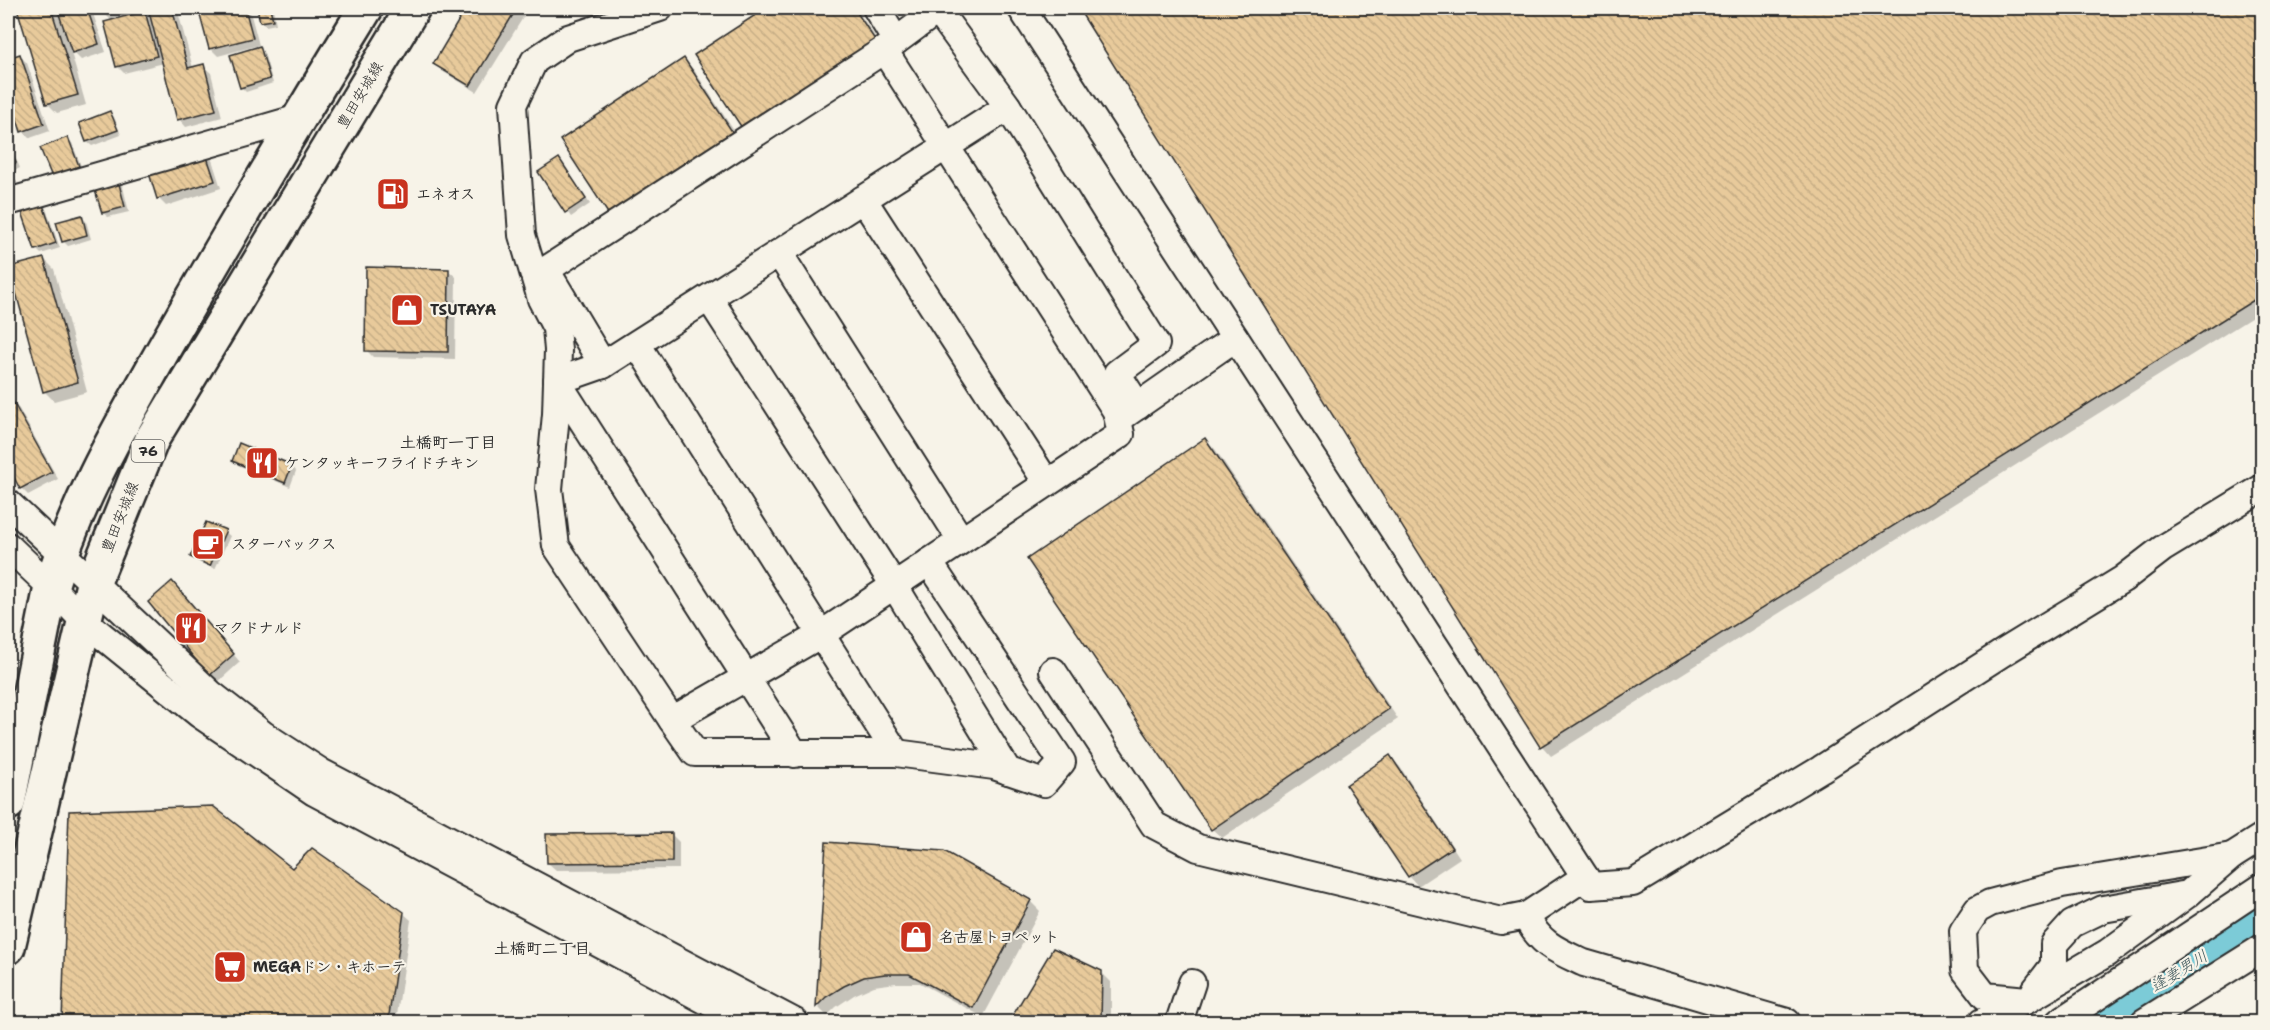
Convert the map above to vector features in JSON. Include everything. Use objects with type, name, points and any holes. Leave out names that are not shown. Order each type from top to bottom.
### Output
[{"type":"main road","name":"76","points":[[8,802],[51,587],[61,553],[115,435],[299,118],[366,8]]},
{"type":"main road","name":"豊田安城線","points":[[8,947],[93,584],[152,439],[413,8]]},
{"type":"street","points":[[603,365],[540,274],[522,235],[513,105],[534,61],[568,38],[660,8]]},
{"type":"street","points":[[876,8],[890,46],[946,146],[1108,379],[1116,411],[1128,413]]},
{"type":"street","points":[[1021,8],[1591,886],[1633,883],[1821,769],[2123,579],[2162,549],[2262,488]]},
{"type":"street","points":[[540,274],[890,46],[937,9],[1007,106],[1156,344],[1108,379]]},
{"type":"street","points":[[557,381],[603,365],[1007,106]]},
{"type":"street","points":[[8,201],[299,118]]},
{"type":"street","points":[[863,199],[1047,483]]},
{"type":"street","points":[[779,253],[961,540]]},
{"type":"street","points":[[540,274],[541,299],[556,328],[558,350],[549,489],[556,546],[695,753],[896,753],[994,766],[1044,783],[1062,762],[929,562]]},
{"type":"street","points":[[709,298],[894,585],[1008,771]]},
{"type":"street","points":[[672,720],[820,634],[1121,434],[1128,413],[1235,338]]},
{"type":"street","points":[[637,344],[896,753]]},
{"type":"street","points":[[557,381],[795,753]]},
{"type":"street","points":[[8,503],[210,693],[264,735],[321,772],[795,1023]]},
{"type":"street","points":[[8,546],[84,621],[199,714],[314,792],[746,1023]]},
{"type":"street","points":[[1053,670],[1154,825],[1198,848],[1501,921],[1526,916],[1584,877]]},
{"type":"street","points":[[1982,1023],[2107,953],[2188,894],[2232,856],[2262,837]]},
{"type":"street","points":[[2027,999],[1985,996],[1965,970],[1963,931],[1977,910],[1990,903],[2062,884],[2232,856]]},
{"type":"street","points":[[2059,1023],[2262,887]]},
{"type":"street","points":[[2027,999],[2054,965],[2054,944],[2072,924],[2103,909],[2188,894]]},
{"type":"street","points":[[1526,916],[1542,940],[1559,952],[1584,963],[1787,1023]]},
{"type":"street","points":[[2144,1023],[2262,948]]},
{"type":"street","points":[[1179,1023],[1192,983]]},
{"type":"building","points":[[17,8],[51,8],[78,95],[46,104]]},
{"type":"building","points":[[57,8],[87,8],[99,44],[72,53]]},
{"type":"building","points":[[100,8],[122,8],[102,13]]},
{"type":"building","points":[[148,8],[172,8],[188,68],[204,64],[216,110],[177,120]]},
{"type":"building","points":[[198,8],[245,8],[253,38],[209,49]]},
{"type":"building","points":[[257,8],[270,8],[273,20],[260,22]]},
{"type":"building","points":[[466,8],[517,8],[470,86],[433,64]]},
{"type":"building","points":[[766,8],[854,8],[877,43],[744,131],[694,55]]},
{"type":"building","points":[[1078,8],[2262,8],[2262,295],[1540,747]]},
{"type":"building","points":[[145,11],[157,56],[116,67],[104,22]]},
{"type":"building","points":[[260,46],[270,79],[240,88],[230,55]]},
{"type":"building","points":[[20,54],[44,124],[21,132],[8,90],[8,58]]},
{"type":"building","points":[[684,58],[735,136],[611,218],[560,140]]},
{"type":"building","points":[[110,111],[118,130],[86,142],[79,123]]},
{"type":"building","points":[[68,137],[79,166],[52,177],[40,148]]},
{"type":"building","points":[[8,144],[16,163],[8,167]]},
{"type":"building","points":[[205,151],[215,181],[157,199],[148,170]]},
{"type":"building","points":[[559,158],[586,199],[565,213],[538,172]]},
{"type":"building","points":[[8,167],[15,182],[8,186]]},
{"type":"building","points":[[118,180],[125,207],[102,213],[94,187]]},
{"type":"building","points":[[41,199],[56,243],[35,250],[20,206]]},
{"type":"building","points":[[82,215],[87,235],[62,242],[56,222]]},
{"type":"building","points":[[44,258],[78,382],[43,392],[9,267]]},
{"type":"building","name":"TSUTAYA","points":[[366,267],[449,269],[448,352],[365,351]]},
{"type":"building","points":[[8,338],[14,353],[8,355]]},
{"type":"building","points":[[12,400],[52,472],[20,489],[8,466],[8,403]]},
{"type":"building","points":[[1205,438],[1389,709],[1211,830],[1027,559]]},
{"type":"building","name":"ケンタッキーフライドチキン","points":[[239,443],[292,465],[285,483],[232,461]]},
{"type":"building","name":"スターバックス","points":[[206,522],[226,530],[210,566],[190,557]]},
{"type":"building","name":"マクドナルド","points":[[172,581],[234,654],[209,676],[148,602]]},
{"type":"building","points":[[1390,755],[1452,848],[1408,877],[1346,785]]},
{"type":"building","name":"MEGAドン・キホーテ","points":[[213,806],[292,868],[312,848],[404,912],[388,1022],[62,1022],[69,811]]},
{"type":"building","points":[[672,833],[672,862],[547,863],[546,834]]},
{"type":"building","name":"名古屋トヨペット","points":[[826,842],[944,851],[1031,900],[973,1008],[909,974],[864,977],[826,997],[816,1007]]},
{"type":"building","points":[[1053,948],[1102,971],[1101,1022],[1022,1022],[1013,1015]]},
{"type":"waterway","name":"逢妻男川","points":[[2096,1022],[2221,948],[2262,920]]},
{"type":"place","name":"エネオス","points":[[393,194]]},
{"type":"place","name":"TSUTAYA","points":[[407,310]]},
{"type":"place","name":"ケンタッキーフライドチキン","points":[[262,463]]},
{"type":"place","name":"スターバックス","points":[[208,544]]},
{"type":"place","name":"マクドナルド","points":[[191,628]]},
{"type":"place","name":"名古屋トヨペット","points":[[916,937]]},
{"type":"place","name":"MEGAドン・キホーテ","points":[[230,967]]},
{"type":"district","name":"土橋町一丁目","points":[[448,442]]},
{"type":"district","name":"土橋町二丁目","points":[[542,948]]}]
